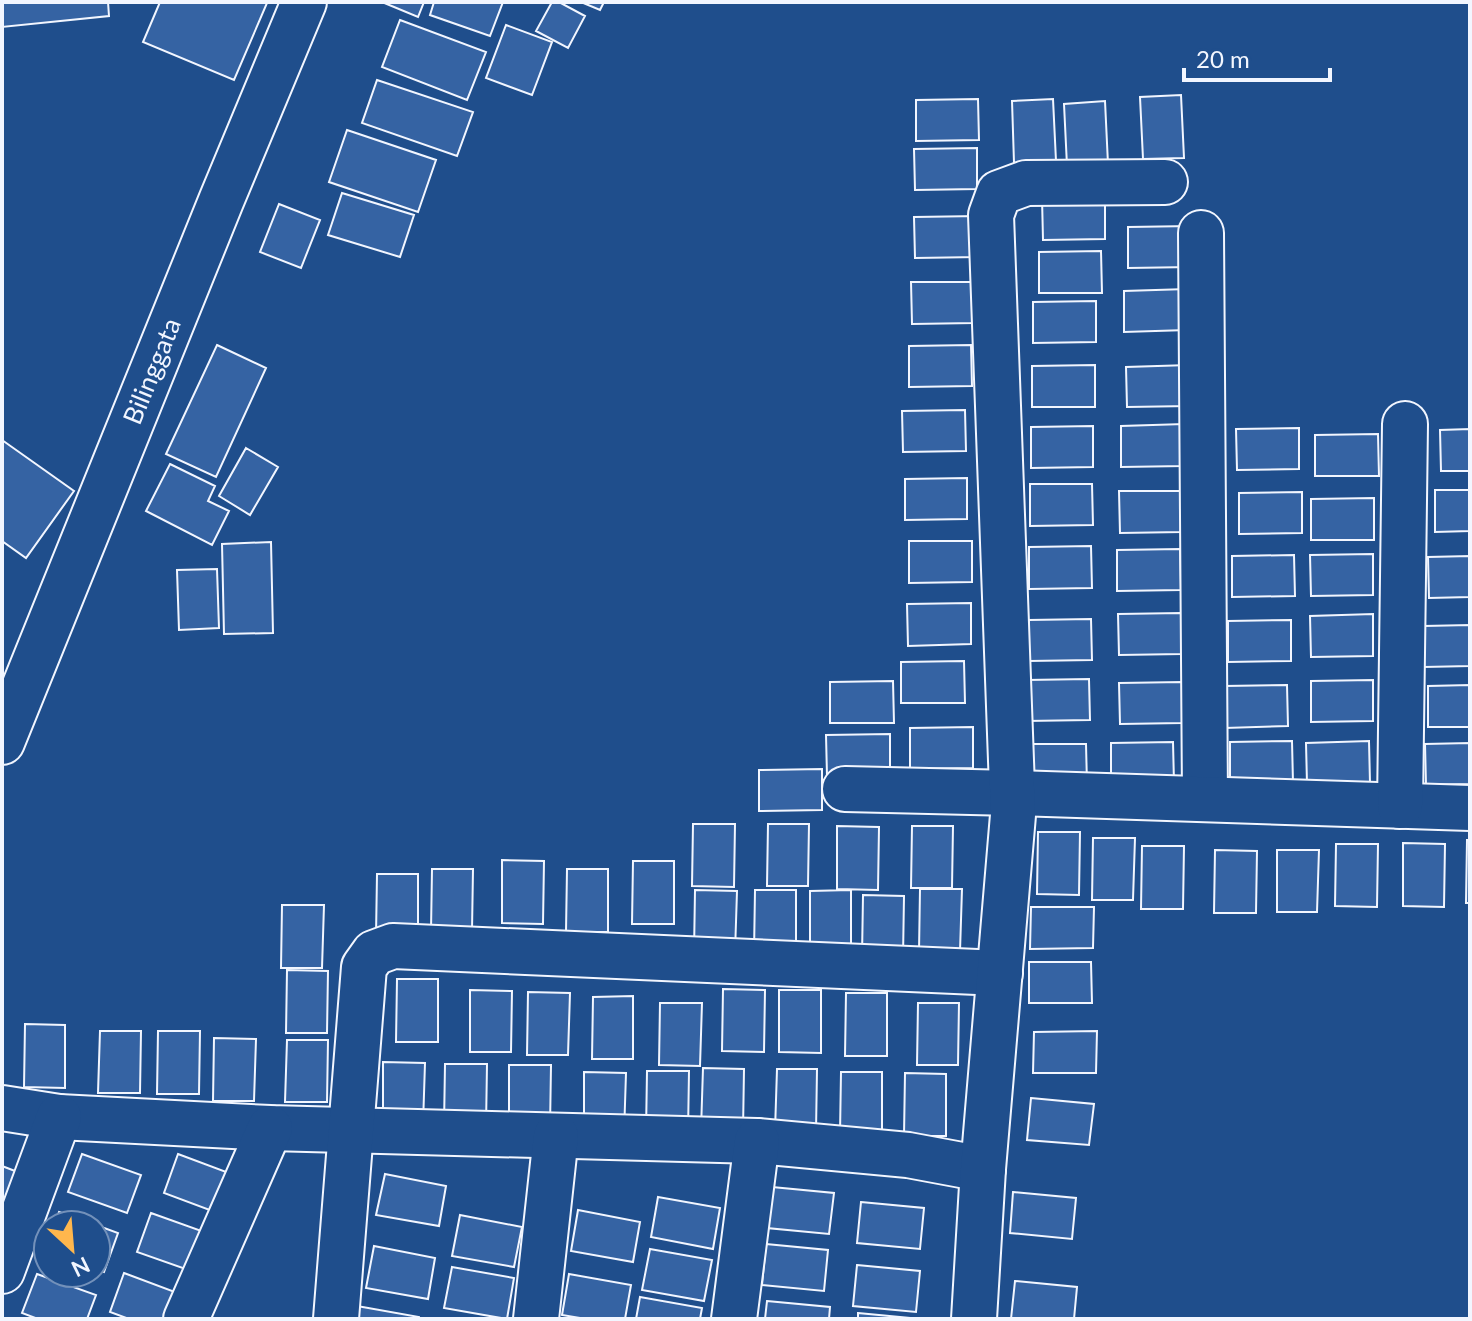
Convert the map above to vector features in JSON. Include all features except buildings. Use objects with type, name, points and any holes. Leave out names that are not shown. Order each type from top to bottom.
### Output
[{"type":"street","name":"Bilinggata","points":[[2,742],[304,2]]},
{"type":"street","points":[[974,1319],[983,1169],[1013,815],[991,215],[999,193],[1026,183],[1165,182]]},
{"type":"street","points":[[1201,233],[1205,799]]},
{"type":"street","points":[[1400,806],[1405,424]]},
{"type":"street","points":[[845,789],[1470,808]]},
{"type":"street","points":[[336,1319],[364,967],[374,953],[393,946],[1000,973]]},
{"type":"street","points":[[2,1108],[59,1117],[270,1128],[757,1141],[908,1155],[983,1169]]},
{"type":"street","points":[[2,1271],[59,1117]]},
{"type":"street","points":[[186,1319],[270,1128]]},
{"type":"street","points":[[536,1319],[556,1136]]},
{"type":"street","points":[[734,1319],[757,1141]]}]
